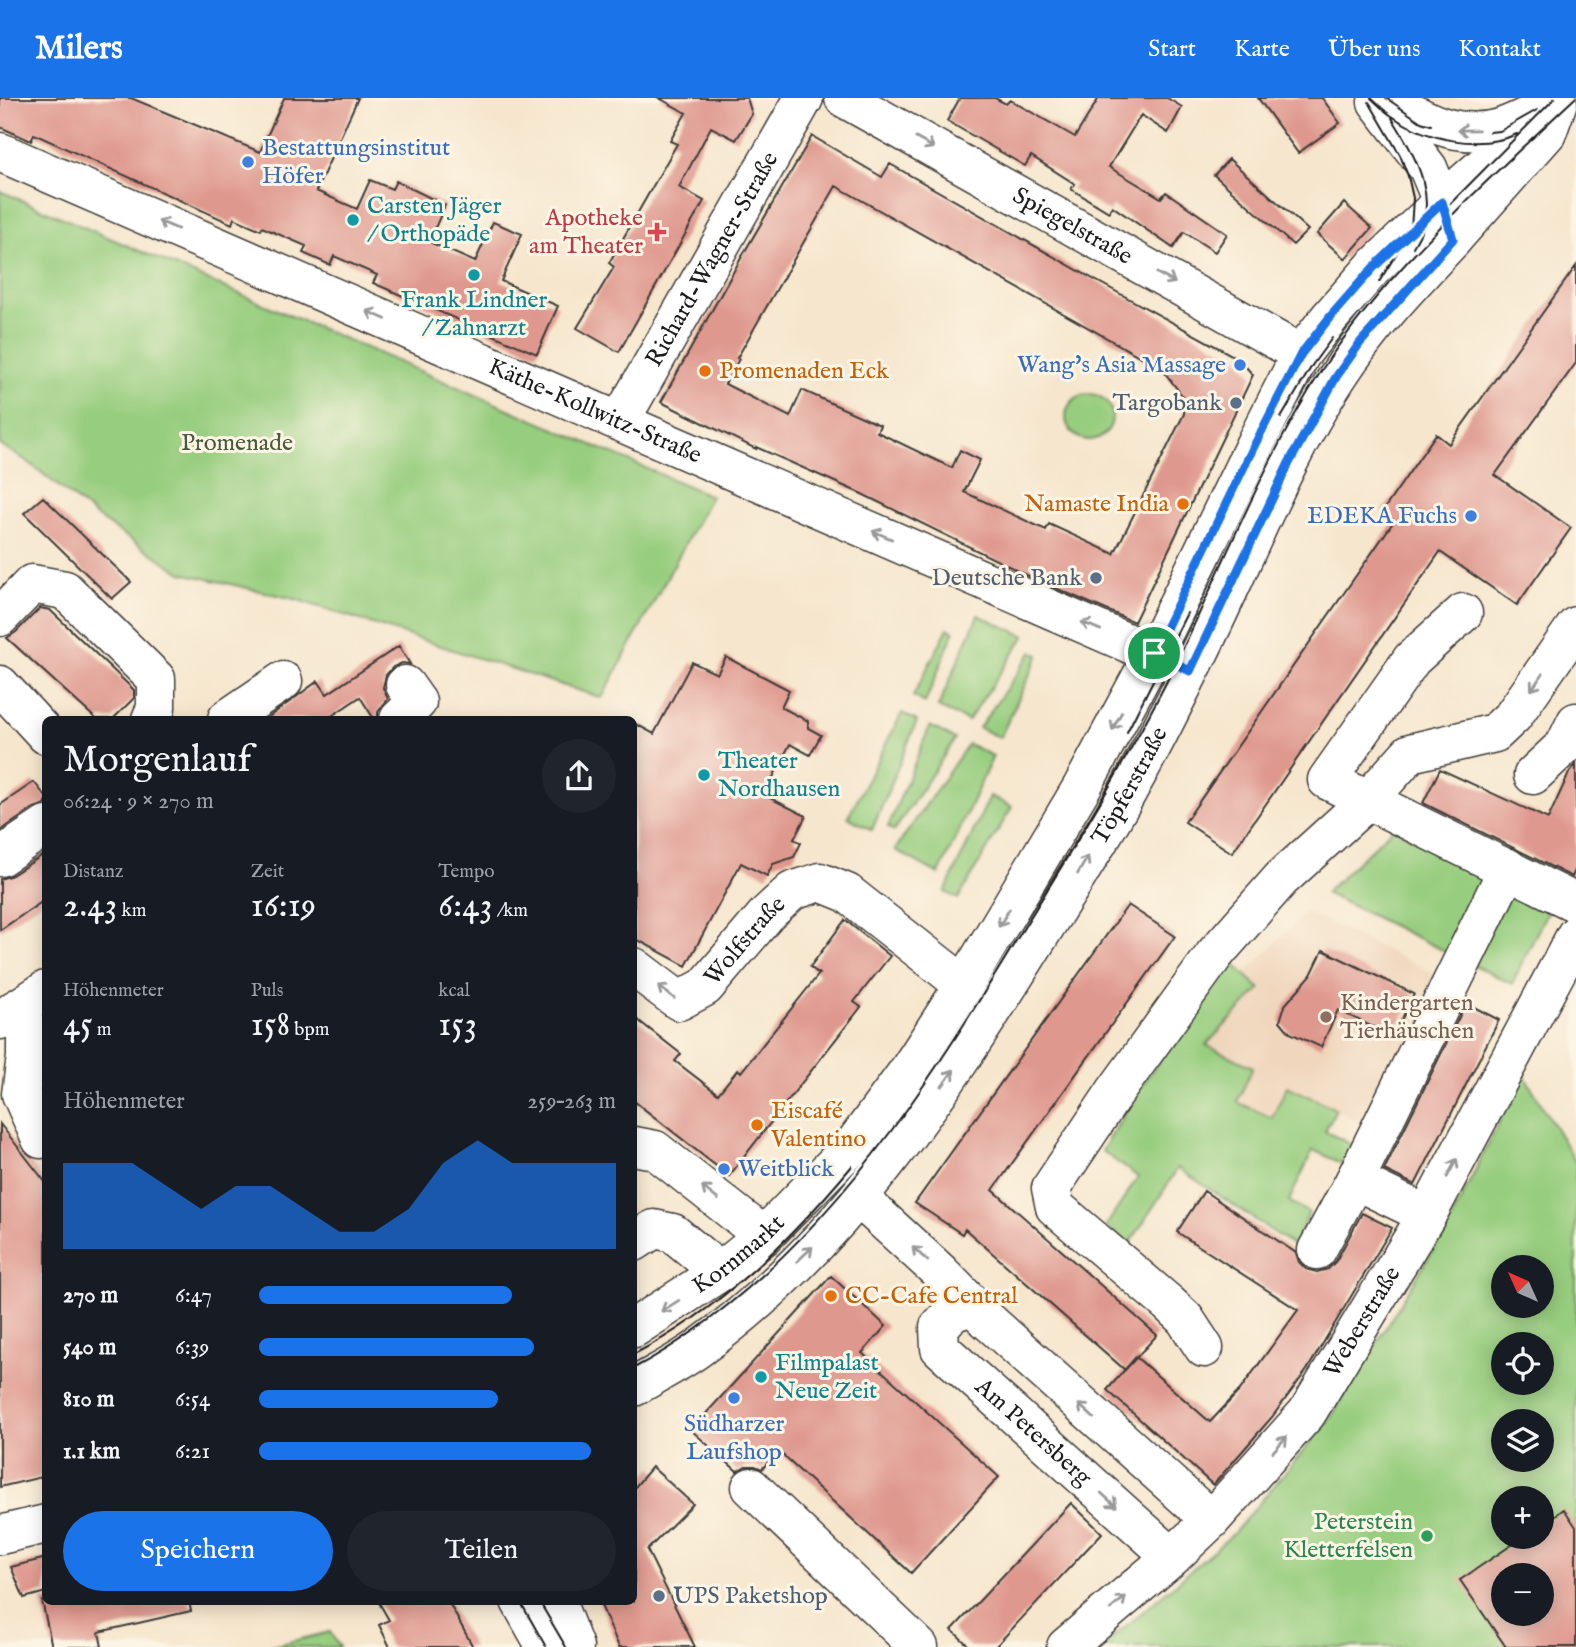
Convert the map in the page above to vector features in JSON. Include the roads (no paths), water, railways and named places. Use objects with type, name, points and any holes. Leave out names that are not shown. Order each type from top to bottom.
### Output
[{"type":"street","name":"Richard-Wagner-Straße","points":[[620,421],[804,98]]},
{"type":"street","name":"Spiegelstraße","points":[[844,98],[896,111],[1301,354]]},
{"type":"street","points":[[1374,98],[1428,168],[1453,239]]},
{"type":"street","points":[[1387,98],[1422,120],[1461,132],[1499,128],[1558,102]]},
{"type":"street","name":"Töpferstraße","points":[[833,1167],[855,1143],[908,1071],[964,985],[1082,787],[1154,653],[1301,354],[1373,268],[1442,202],[1558,102]]},
{"type":"street","name":"Töpferstraße","points":[[756,1302],[859,1198],[916,1124],[975,1039],[1120,805],[1190,671],[1289,463],[1336,377],[1360,343],[1548,133],[1558,102]]},
{"type":"street","name":"Käthe-Kollwitz-Straße","points":[[0,152],[1154,653],[1190,671]]},
{"type":"street","points":[[0,617],[32,584],[65,590],[156,679],[156,708],[152,716]]},
{"type":"street","points":[[1463,613],[1412,659],[1326,780],[1576,903]]},
{"type":"street","points":[[1204,1348],[1185,1319],[1055,1207],[1051,1188],[1115,1092],[1215,954],[1281,879],[1367,801],[1409,752],[1495,733],[1513,716],[1576,626]]},
{"type":"street","points":[[231,716],[283,681]]},
{"type":"street","points":[[0,685],[42,731]]},
{"type":"street","points":[[1533,775],[1565,745],[1576,722]]},
{"type":"street","points":[[0,857],[42,829]]},
{"type":"street","points":[[1317,1251],[1355,1180],[1508,868]]},
{"type":"street","name":"Wolfstraße","points":[[637,969],[679,1002],[705,987],[760,910],[792,891],[820,881],[847,893],[964,985]]},
{"type":"street","name":"Weberstraße","points":[[1066,1647],[1211,1521],[1307,1413],[1427,1215],[1576,935]]},
{"type":"street","points":[[21,1006],[26,1026],[26,1057],[21,1094],[42,1138]]},
{"type":"street","points":[[641,1162],[655,1150],[743,1253]]},
{"type":"street","name":"Kornmarkt","points":[[637,1326],[743,1253],[833,1167]]},
{"type":"street","points":[[1355,1180],[1427,1215]]},
{"type":"street","name":"Am Petersberg","points":[[859,1198],[941,1273],[971,1306],[1211,1521]]},
{"type":"street","points":[[637,1240],[654,1229],[743,1253]]},
{"type":"street","name":"Kornmarkt","points":[[637,1385],[694,1352],[756,1302]]},
{"type":"street","name":"Am Petersberg","points":[[971,1306],[952,1313],[939,1327],[940,1348],[1172,1557]]},
{"type":"street","points":[[751,1487],[919,1647]]},
{"type":"street","points":[[0,1535],[42,1525]]},
{"type":"street","points":[[522,1605],[546,1647]]},
{"type":"street","points":[[558,1605],[574,1647]]},
{"type":"tram line","points":[[1371,98],[1389,114],[1436,137],[1486,142],[1517,134]]},
{"type":"tram line","points":[[1386,98],[1421,122],[1431,125]]},
{"type":"tram line","points":[[1440,214],[1555,98]]},
{"type":"tram line","points":[[637,1366],[702,1325],[764,1274],[804,1235],[876,1151],[939,1062],[999,969],[1124,762],[1176,663],[1281,439],[1323,368],[1349,331],[1409,260],[1575,98]]},
{"type":"tram line","points":[[1369,102],[1400,155],[1413,198],[1411,230],[1379,282]]},
{"type":"tram line","points":[[1489,132],[1500,131],[1537,110]]},
{"type":"tram line","points":[[1392,118],[1417,164],[1426,197],[1421,230],[1413,247]]},
{"type":"tram line","points":[[1281,418],[1332,338]]},
{"type":"tram line","points":[[1127,732],[1187,613]]},
{"type":"tram line","points":[[637,1352],[695,1317],[752,1271],[804,1220],[852,1166]]},
{"type":"tram line","points":[[522,1605],[546,1647]]},
{"type":"tram line","points":[[541,1605],[566,1647]]},
{"type":"place","name":"Bestattungsinstitut Höfer","points":[[248,162]]},
{"type":"place","name":"Carsten Jäger / Orthopäde","points":[[353,220]]},
{"type":"place","name":"Apotheke am Theater","points":[[657,232]]},
{"type":"place","name":"Frank Lindner / Zahnarzt","points":[[474,275]]},
{"type":"place","name":"Wang's Asia Massage","points":[[1240,365]]},
{"type":"place","name":"Promenaden Eck","points":[[705,371]]},
{"type":"place","name":"Targobank","points":[[1236,403]]},
{"type":"place","name":"Namaste India","points":[[1183,504]]},
{"type":"place","name":"EDEKA Fuchs","points":[[1471,516]]},
{"type":"place","name":"Deutsche Bank","points":[[1096,578]]},
{"type":"place","name":"Theater Nordhausen","points":[[704,775]]},
{"type":"place","name":"Kindergarten Tierhäuschen","points":[[1326,1017]]},
{"type":"place","name":"Eiscafé Valentino","points":[[757,1125]]},
{"type":"place","name":"Weitblick","points":[[724,1169]]},
{"type":"place","name":"CC-Cafe Central","points":[[831,1296]]},
{"type":"place","name":"Filmpalast Neue Zeit","points":[[761,1377]]},
{"type":"place","name":"Südharzer Laufshop","points":[[734,1398]]},
{"type":"place","name":"Peterstein Kletterfelsen","points":[[1427,1536]]},
{"type":"place","name":"UPS Paketshop","points":[[659,1596]]},
{"type":"park label","name":"Promenade","points":[[237,443]]}]
